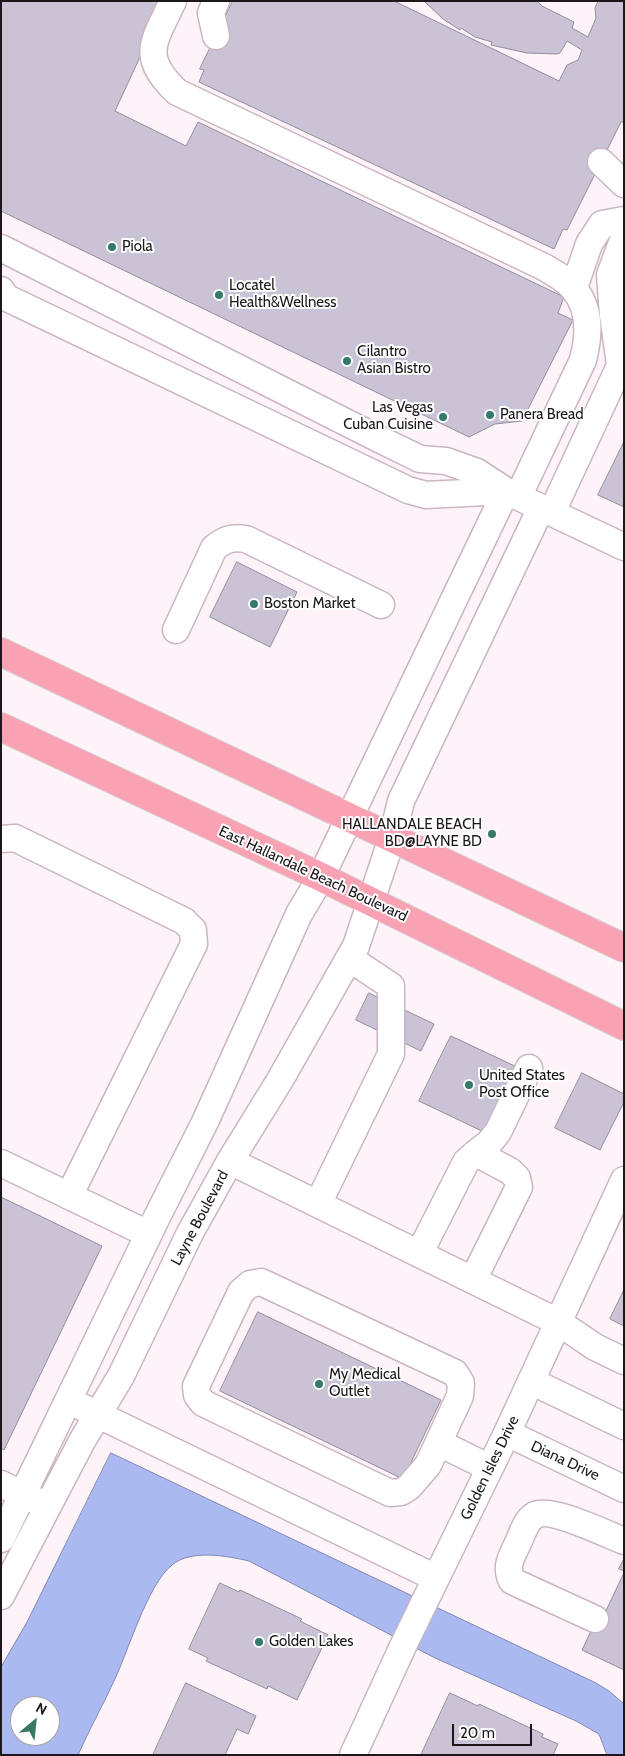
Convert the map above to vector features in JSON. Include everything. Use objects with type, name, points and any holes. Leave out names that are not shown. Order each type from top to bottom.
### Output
[{"type":"main road","points":[[1,652],[624,948]]},
{"type":"main road","name":"East Hallandale Beach Boulevard","points":[[1,727],[321,877],[624,1026]]},
{"type":"street","points":[[1,1539],[12,1489],[68,1400],[152,1226],[205,1122],[299,914],[321,877],[512,494],[583,360],[588,341],[584,307],[574,288],[561,277],[544,267],[177,92],[156,68],[153,54],[154,42],[173,1]]},
{"type":"street","points":[[216,1],[211,13],[216,36]]},
{"type":"street","points":[[601,162],[624,184]]},
{"type":"street","points":[[574,288],[590,244],[602,224],[624,222],[610,275],[613,315],[622,361]]},
{"type":"street","points":[[1,248],[420,459],[446,461],[478,472],[512,494],[624,547]]},
{"type":"street","points":[[1,290],[5,297],[408,490],[426,495],[512,494]]},
{"type":"street","name":"Layne Boulevard","points":[[1,1596],[11,1556],[48,1507],[82,1441],[121,1376],[190,1233],[356,946],[392,838],[401,801],[622,361]]},
{"type":"street","points":[[176,630],[214,548],[223,541],[233,538],[246,539],[381,605]]},
{"type":"street","points":[[1,839],[15,838],[184,921],[193,930],[194,944],[69,1196]]},
{"type":"street","points":[[318,1204],[391,1054],[391,986],[349,958]]},
{"type":"street","points":[[419,1254],[466,1162],[498,1132],[529,1068]]},
{"type":"street","points":[[473,1280],[519,1188],[517,1178],[510,1171],[476,1153]]},
{"type":"street","points":[[230,1161],[558,1322],[595,1347],[624,1360]]},
{"type":"street","points":[[1,1163],[69,1196],[152,1226],[190,1233]]},
{"type":"street","name":"Golden Isles Drive","points":[[354,1755],[403,1646],[507,1433],[624,1180]]},
{"type":"street","points":[[260,1282],[455,1373],[461,1383],[460,1396],[439,1443],[428,1466],[409,1487],[401,1492],[390,1493],[203,1404],[197,1395],[196,1386],[241,1292],[250,1284],[260,1282]]},
{"type":"street","points":[[531,1381],[624,1426]]},
{"type":"street","points":[[68,1400],[99,1414],[432,1587]]},
{"type":"street","name":"Diana Drive","points":[[507,1433],[624,1488]]},
{"type":"street","points":[[439,1443],[490,1468]]},
{"type":"street","points":[[12,1489],[48,1507]]},
{"type":"street","points":[[595,1619],[512,1581],[508,1573],[508,1564],[527,1523],[534,1516],[544,1513],[562,1516],[624,1541]]},
{"type":"water","points":[[111,1453],[596,1683],[624,1704],[624,1755],[607,1755],[599,1734],[576,1721],[435,1658],[249,1561],[230,1557],[199,1555],[189,1557],[172,1565],[163,1575],[146,1603],[119,1670],[78,1755],[1,1755],[1,1667],[27,1622]]},
{"type":"building","points":[[1,1],[166,1],[115,111],[186,146],[198,122],[564,297],[558,313],[573,320],[522,421],[495,424],[469,437],[1,211]]},
{"type":"building","points":[[233,1],[394,1],[559,81],[567,65],[578,60],[582,50],[567,41],[560,53],[557,54],[527,53],[491,45],[492,42],[475,37],[461,28],[460,30],[443,19],[424,1],[537,1],[542,6],[574,22],[572,28],[588,37],[596,18],[595,8],[598,1],[624,1],[624,122],[621,122],[567,230],[563,229],[554,249],[199,82],[204,70],[200,69]]},
{"type":"building","points":[[624,442],[624,507],[598,495]]},
{"type":"building","name":"Boston Market","points":[[237,562],[297,592],[270,647],[210,617]]},
{"type":"building","points":[[369,993],[434,1024],[421,1051],[356,1020]]},
{"type":"building","name":"United States Post Office","points":[[451,1036],[519,1068],[488,1134],[419,1101]]},
{"type":"building","points":[[582,1073],[624,1094],[624,1102],[600,1150],[555,1128]]},
{"type":"building","points":[[1,1197],[102,1246],[4,1450],[1,1448]]},
{"type":"building","points":[[624,1290],[624,1326],[610,1319]]},
{"type":"building","points":[[258,1312],[441,1400],[403,1479],[220,1391]]},
{"type":"building","points":[[624,1559],[624,1571],[619,1569]]},
{"type":"building","points":[[624,1573],[624,1670],[582,1650],[592,1629],[596,1631]]},
{"type":"building","name":"Golden Lakes","points":[[220,1583],[239,1592],[240,1590],[302,1619],[300,1621],[328,1635],[297,1700],[268,1686],[267,1689],[206,1661],[208,1658],[189,1649]]},
{"type":"building","points":[[186,1683],[256,1716],[248,1734],[237,1729],[225,1755],[153,1755]]},
{"type":"building","points":[[450,1693],[478,1706],[479,1704],[543,1734],[542,1737],[558,1744],[553,1755],[421,1755]]},
{"type":"place","name":"Piola","points":[[112,247]]},
{"type":"place","name":"Locatel Health&Wellness","points":[[219,295]]},
{"type":"place","name":"Cilantro Asian Bistro","points":[[347,361]]},
{"type":"place","name":"Panera Bread","points":[[490,415]]},
{"type":"place","name":"Las Vegas Cuban Cuisine","points":[[443,417]]},
{"type":"place","name":"Boston Market","points":[[254,604]]},
{"type":"place","name":"HALLANDALE BEACH BD@LAYNE BD","points":[[492,834]]},
{"type":"place","name":"United States Post Office","points":[[469,1085]]},
{"type":"place","name":"My Medical Outlet","points":[[319,1384]]},
{"type":"place","name":"Golden Lakes","points":[[259,1642]]}]
